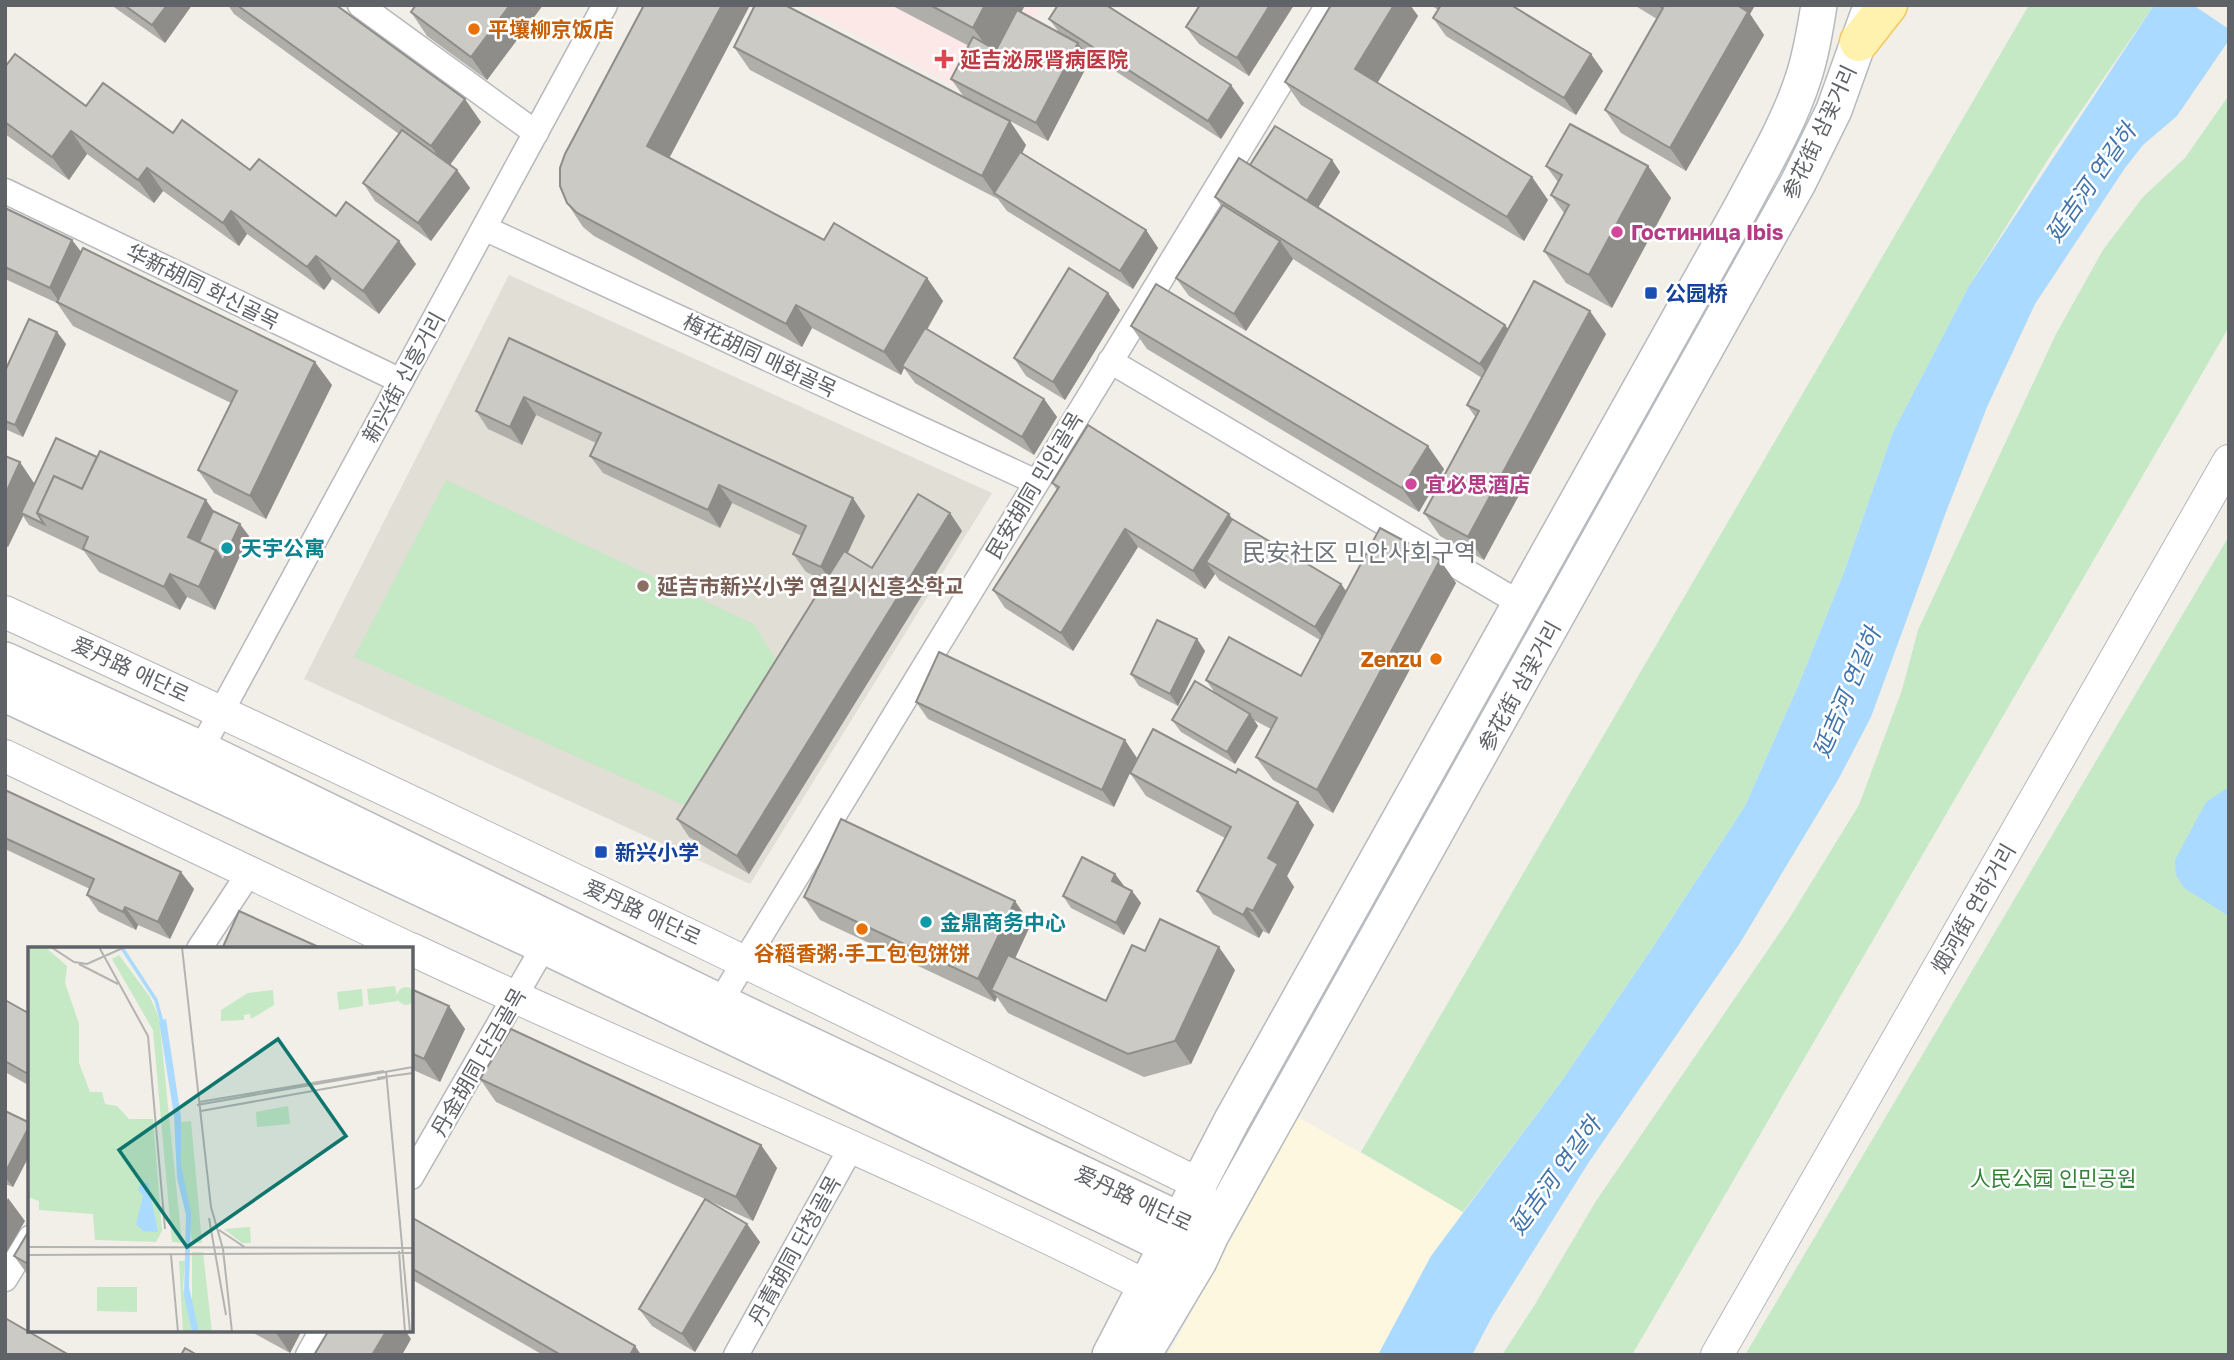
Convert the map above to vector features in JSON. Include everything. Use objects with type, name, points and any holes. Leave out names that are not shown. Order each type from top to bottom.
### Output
[{"type":"main road","name":"参花街 삼꽃거리","points":[[1110,1355],[1197,1183],[1740,210],[1787,120],[1802,82],[1812,49],[1819,5]]},
{"type":"main road","name":"参花街 삼꽃거리","points":[[1143,1355],[1798,183],[1834,110],[1871,5]]},
{"type":"main road","points":[[1859,42],[1888,5]]},
{"type":"main road","name":"爱丹路 애단로","points":[[5,660],[201,749],[720,1002],[1173,1233]]},
{"type":"main road","name":"爱丹路 애단로","points":[[6,697],[1205,1248]]},
{"type":"street","points":[[360,5],[536,134]]},
{"type":"street","name":"新兴街 신흥거리","points":[[201,749],[605,5]]},
{"type":"street","name":"民安胡同 민안골목","points":[[720,1002],[1328,5]]},
{"type":"street","name":"华新胡同 화신골목","points":[[5,191],[401,381]]},
{"type":"street","name":"梅花胡同 매화골목","points":[[484,228],[1036,482]]},
{"type":"street","points":[[1110,361],[1521,604]]},
{"type":"street","name":"烟河街 연하거리","points":[[1717,1355],[2229,461]]},
{"type":"street","name":"爱丹路 애단로","points":[[5,612],[222,711],[745,960],[1197,1183],[1205,1248],[1146,1286]]},
{"type":"street","points":[[5,756],[407,947]]},
{"type":"street","points":[[200,947],[249,873]]},
{"type":"street","name":"丹金胡同 단금골목","points":[[413,1174],[544,946]]},
{"type":"street","points":[[413,950],[515,998],[852,1146],[1146,1286]]},
{"type":"street","name":"丹青胡同 단청골목","points":[[736,1355],[852,1146]]},
{"type":"street","points":[[5,1279],[28,1241]]},
{"type":"street","points":[[308,1355],[322,1332]]},
{"type":"shaded area","name":"延吉泌尿肾病医院","points":[[798,5],[1042,5],[1031,26],[967,92]]},
{"type":"shaded area","name":"延吉市新兴小学 연길시신흥소학교","points":[[509,275],[992,493],[750,884],[304,679]]},
{"type":"shaded area","points":[[1298,1117],[1463,1212],[1431,1256],[1378,1355],[1168,1355]]},
{"type":"green space","points":[[2029,5],[2149,5],[2152,8],[2052,153],[1969,286],[1893,432],[1843,575],[1745,806],[1561,1082],[1463,1212],[1361,1152]]},
{"type":"green space","points":[[2229,95],[2229,327],[1632,1355],[1502,1355],[1596,1201],[1787,922],[1859,805],[1902,690],[1918,630],[2056,334],[2103,250],[2143,197],[2185,158]]},
{"type":"green space","points":[[446,480],[754,624],[782,670],[695,810],[354,657]]},
{"type":"green space","name":"人民公园 인민공원","points":[[2229,536],[2229,1355],[1745,1355]]},
{"type":"water","name":"延吉河 연길하","points":[[2154,5],[2229,5],[2229,40],[2177,116],[2143,145],[2125,168],[2035,304],[1987,407],[1871,717],[1838,780],[1740,943],[1589,1162],[1492,1317],[1472,1355],[1378,1355],[1431,1256],[1561,1082],[1745,806],[1843,575],[1893,432],[1969,286]]},
{"type":"water","points":[[2229,787],[2229,916],[2184,888],[2176,875],[2175,860],[2206,802]]},
{"type":"pier","points":[[2193,5],[2229,5],[2229,29]]},
{"type":"building","points":[[124,5],[167,5],[152,25]]},
{"type":"building","points":[[237,5],[336,5],[465,99],[431,146]]},
{"type":"building","points":[[416,5],[510,5],[471,57],[411,12]]},
{"type":"building","points":[[644,5],[722,5],[647,146],[824,240],[834,223],[927,278],[884,352],[796,305],[786,324],[577,213],[567,203],[560,186],[560,168],[565,154]]},
{"type":"building","points":[[755,5],[785,5],[1010,121],[982,176],[734,47]]},
{"type":"building","points":[[930,5],[985,5],[973,28]]},
{"type":"building","points":[[1058,5],[1106,5],[1231,85],[1208,121],[1049,19]]},
{"type":"building","points":[[1200,5],[1270,5],[1237,58],[1186,27]]},
{"type":"building","points":[[1331,5],[1394,5],[1355,69],[1532,177],[1507,217],[1285,82]]},
{"type":"building","points":[[1441,5],[1511,5],[1591,54],[1564,98],[1433,18]]},
{"type":"building","points":[[1658,5],[1737,5],[1748,12],[1670,148],[1605,110],[1663,8]]},
{"type":"building","points":[[1017,10],[1078,43],[1036,123],[951,79],[973,37],[996,50]]},
{"type":"building","points":[[15,54],[86,106],[103,83],[173,133],[182,120],[250,170],[259,159],[336,216],[346,202],[399,241],[363,291],[316,256],[307,267],[231,211],[223,223],[147,168],[138,180],[71,131],[52,157],[5,122],[5,67]]},
{"type":"building","points":[[1570,124],[1648,166],[1589,275],[1544,251],[1569,205],[1551,195],[1562,175],[1546,166]]},
{"type":"building","points":[[1275,126],[1332,160],[1307,201],[1250,165]]},
{"type":"building","points":[[402,130],[457,170],[418,223],[363,183]]},
{"type":"building","points":[[1020,152],[1146,230],[1120,271],[994,193]]},
{"type":"building","points":[[1239,158],[1505,325],[1480,364],[1215,197]]},
{"type":"building","points":[[1223,205],[1280,241],[1234,314],[1176,278]]},
{"type":"building","points":[[5,208],[72,240],[50,288],[5,267]]},
{"type":"building","points":[[83,248],[315,362],[250,496],[198,470],[237,391],[57,302]]},
{"type":"building","points":[[1069,268],[1108,293],[1053,382],[1014,358]]},
{"type":"building","points":[[1534,281],[1590,311],[1468,537],[1424,513],[1479,411],[1467,405]]},
{"type":"building","points":[[1156,284],[1428,446],[1402,488],[1131,326]]},
{"type":"building","points":[[29,319],[57,332],[15,425],[5,421],[5,371]]},
{"type":"building","points":[[925,328],[1044,399],[1022,437],[902,366]]},
{"type":"building","points":[[509,338],[853,498],[821,567],[793,554],[806,526],[719,485],[708,510],[590,456],[601,433],[524,397],[510,427],[476,411]]},
{"type":"building","points":[[1088,425],[1229,514],[1193,571],[1125,529],[1061,633],[993,590],[1059,487],[1052,483]]},
{"type":"building","points":[[56,438],[97,457],[82,489],[54,476],[37,513],[44,524],[21,513]]},
{"type":"building","points":[[100,451],[206,500],[188,537],[216,550],[199,587],[170,574],[164,587],[83,549],[88,537],[37,513],[54,476],[82,489]]},
{"type":"building","points":[[5,456],[20,462],[5,495]]},
{"type":"building","points":[[918,494],[950,513],[737,856],[677,819],[844,551],[872,568]]},
{"type":"building","points":[[213,511],[240,524],[223,561],[216,550],[199,542]]},
{"type":"building","points":[[1232,519],[1341,584],[1315,627],[1206,562]]},
{"type":"building","points":[[1380,528],[1440,560],[1317,790],[1256,757],[1277,718],[1206,680],[1229,637],[1301,676]]},
{"type":"building","points":[[1157,620],[1197,639],[1170,694],[1131,674]]},
{"type":"building","points":[[939,652],[1125,740],[1102,790],[916,702]]},
{"type":"building","points":[[1195,681],[1250,714],[1227,752],[1172,720]]},
{"type":"building","points":[[1153,729],[1236,773],[1238,769],[1298,802],[1268,858],[1278,864],[1253,911],[1247,908],[1243,915],[1197,891],[1231,827],[1130,773]]},
{"type":"building","points":[[5,790],[181,872],[158,922],[125,907],[123,912],[87,895],[94,879],[5,838]]},
{"type":"building","name":"金鼎商务中心","points":[[841,819],[1015,901],[978,979],[804,897]]},
{"type":"building","points":[[1082,857],[1115,874],[1112,881],[1132,891],[1116,923],[1063,896]]},
{"type":"building","points":[[239,911],[319,947],[223,947]]},
{"type":"building","points":[[1160,919],[1219,947],[1175,1041],[1128,1054],[991,990],[1008,955],[1106,1001],[1132,945],[1145,951]]},
{"type":"building","points":[[413,990],[449,1006],[424,1059],[413,1054]]},
{"type":"building","points":[[5,1000],[28,1013],[28,1074],[5,1061]]},
{"type":"building","points":[[511,1029],[761,1145],[736,1197],[480,1079]]},
{"type":"building","points":[[5,1111],[28,1122],[28,1129],[5,1173]]},
{"type":"building","points":[[705,1199],[747,1224],[682,1334],[639,1309]]},
{"type":"building","points":[[413,1218],[635,1346],[630,1355],[561,1355],[413,1269]]},
{"type":"building","points":[[28,1232],[28,1264],[14,1256]]},
{"type":"building","points":[[5,1318],[69,1355],[5,1355]]},
{"type":"building","points":[[328,1332],[386,1332],[372,1355],[314,1355]]},
{"type":"building","points":[[185,1348],[197,1355],[181,1355]]},
{"type":"place","name":"平壤柳京饭店","points":[[474,29]]},
{"type":"place","name":"延吉泌尿肾病医院","points":[[944,59]]},
{"type":"place","name":"Гостиница Ibis","points":[[1617,232]]},
{"type":"place","name":"公园桥","points":[[1651,293]]},
{"type":"place","name":"宜必思酒店","points":[[1411,484]]},
{"type":"place","name":"天宇公寓","points":[[227,548]]},
{"type":"place","name":"延吉市新兴小学 연길시신흥소학교","points":[[643,586]]},
{"type":"place","name":"Zenzu","points":[[1436,659]]},
{"type":"place","name":"新兴小学","points":[[601,852]]},
{"type":"place","name":"金鼎商务中心","points":[[926,922]]},
{"type":"place","name":"谷稻香粥·手工包包饼饼","points":[[862,929]]},
{"type":"district","name":"民安社区 민안사회구역","points":[[1359,551]]}]
